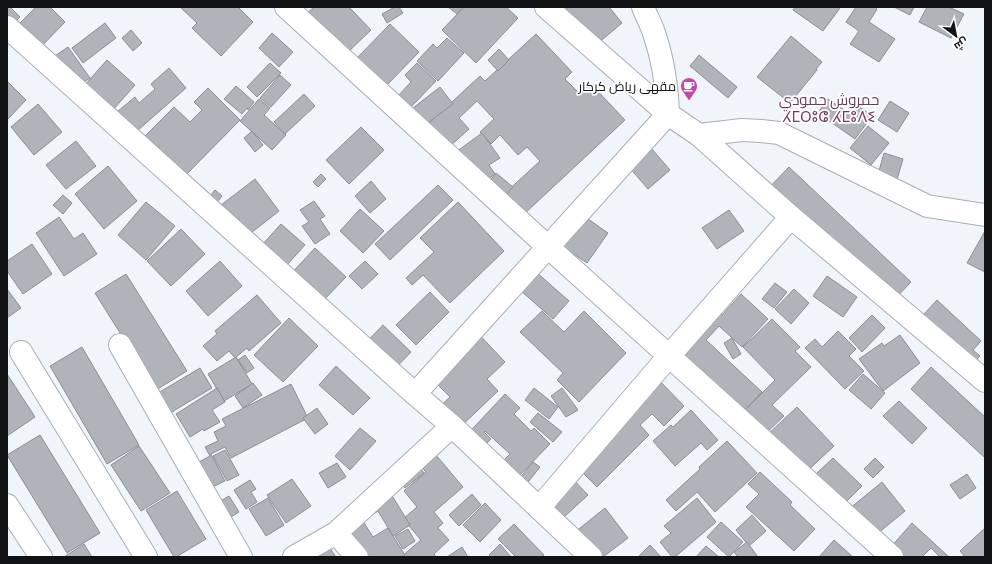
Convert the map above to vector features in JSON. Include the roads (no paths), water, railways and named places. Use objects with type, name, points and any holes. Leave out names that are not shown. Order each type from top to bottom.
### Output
[{"type":"street","points":[[286,7],[548,247],[892,557]]},
{"type":"street","points":[[546,7],[668,114],[699,135],[791,217],[985,382]]},
{"type":"street","points":[[415,394],[668,114],[666,86],[659,50],[654,32],[643,7]]},
{"type":"street","points":[[7,26],[452,426],[591,557]]},
{"type":"street","points":[[699,135],[742,130],[779,133],[927,206],[985,215]]},
{"type":"street","points":[[539,508],[669,356],[791,217]]},
{"type":"street","points":[[120,346],[241,557]]},
{"type":"street","points":[[21,352],[146,557]]},
{"type":"street","points":[[294,557],[336,533],[452,426]]},
{"type":"street","points":[[7,505],[41,557]]},
{"type":"street","points":[[336,533],[357,557]]},
{"type":"place","name":"مقهى رياض كركار","points":[[689,101]]},
{"type":"district","name":"حمروش حمودي ⵃⵎⵔⵓⵛ ⵃⵎⵓⴷⵉ","points":[[829,108]]}]
